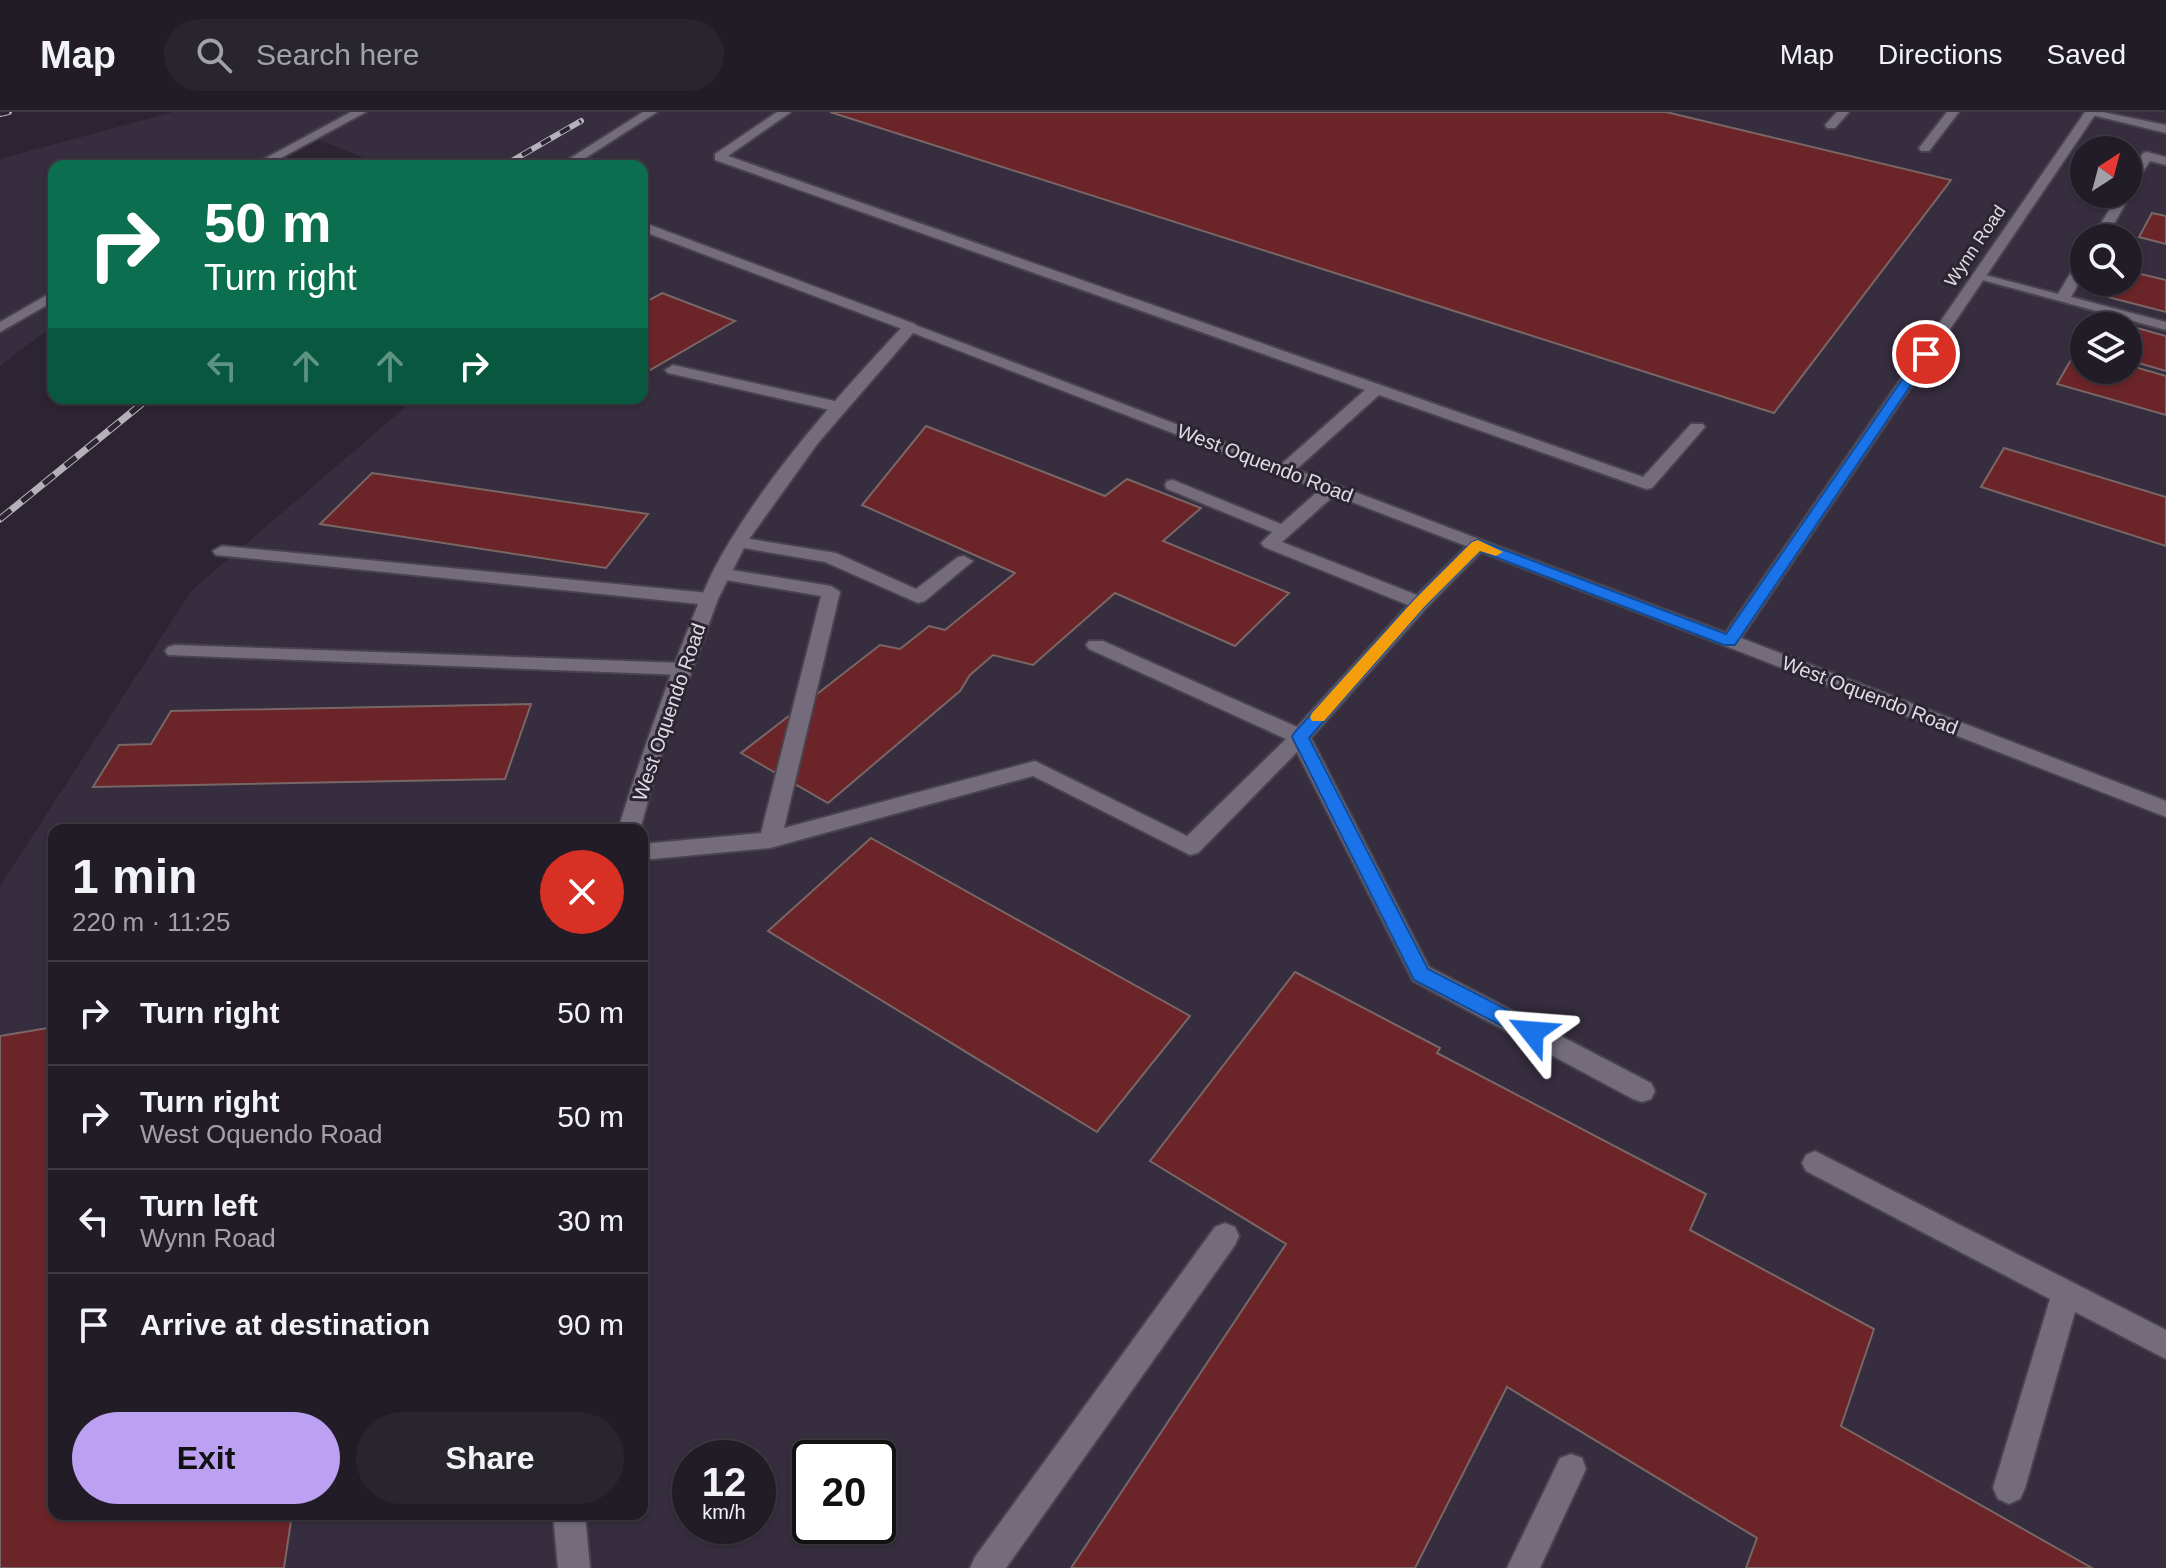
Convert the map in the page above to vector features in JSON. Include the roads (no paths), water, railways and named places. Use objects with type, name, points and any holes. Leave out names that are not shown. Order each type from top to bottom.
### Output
[{"type":"street","points":[[268,160],[360,112]]},
{"type":"street","points":[[574,160],[651,112]]},
{"type":"street","points":[[785,112],[719,157],[1646,484],[1697,427]]},
{"type":"street","points":[[1831,125],[1843,112]]},
{"type":"street","points":[[1925,148],[1953,112]]},
{"type":"street","points":[[2089,112],[2166,129]]},
{"type":"street","name":"Wynn Road","points":[[1730,641],[2089,112]]},
{"type":"street","points":[[2142,164],[2147,156],[2166,161]]},
{"type":"street","points":[[648,228],[910,327]]},
{"type":"street","points":[[1978,277],[2166,326]]},
{"type":"street","points":[[2062,299],[2070,286]]},
{"type":"street","points":[[0,328],[48,299]]},
{"type":"street","name":"West Oquendo Road","points":[[631,824],[648,764],[720,574],[738,542],[839,407],[910,327],[2166,809]]},
{"type":"street","points":[[673,370],[839,407]]},
{"type":"street","points":[[1284,471],[1376,389]]},
{"type":"street","points":[[1173,485],[1284,531]]},
{"type":"street","points":[[1331,489],[1270,543],[1420,603]]},
{"type":"street","points":[[738,542],[830,557],[918,597],[964,561]]},
{"type":"street","points":[[648,851],[770,840],[1035,768],[1190,847],[1300,737],[1420,603],[1478,545]]},
{"type":"street","points":[[222,551],[709,599]]},
{"type":"street","points":[[720,574],[831,592],[770,840]]},
{"type":"street","points":[[1096,645],[1300,737],[1421,974],[1642,1091]]},
{"type":"street","points":[[175,651],[683,669]]},
{"type":"street","points":[[1815,1163],[2166,1345]]},
{"type":"street","points":[[986,1568],[1225,1236]]},
{"type":"street","points":[[2009,1488],[2066,1293]]},
{"type":"street","points":[[1523,1568],[1571,1469]]},
{"type":"street","points":[[570,1520],[574,1568]]},
{"type":"railway","points":[[0,114],[9,112]]},
{"type":"railway","points":[[513,160],[581,121]]},
{"type":"railway","points":[[0,519],[142,404]]}]
